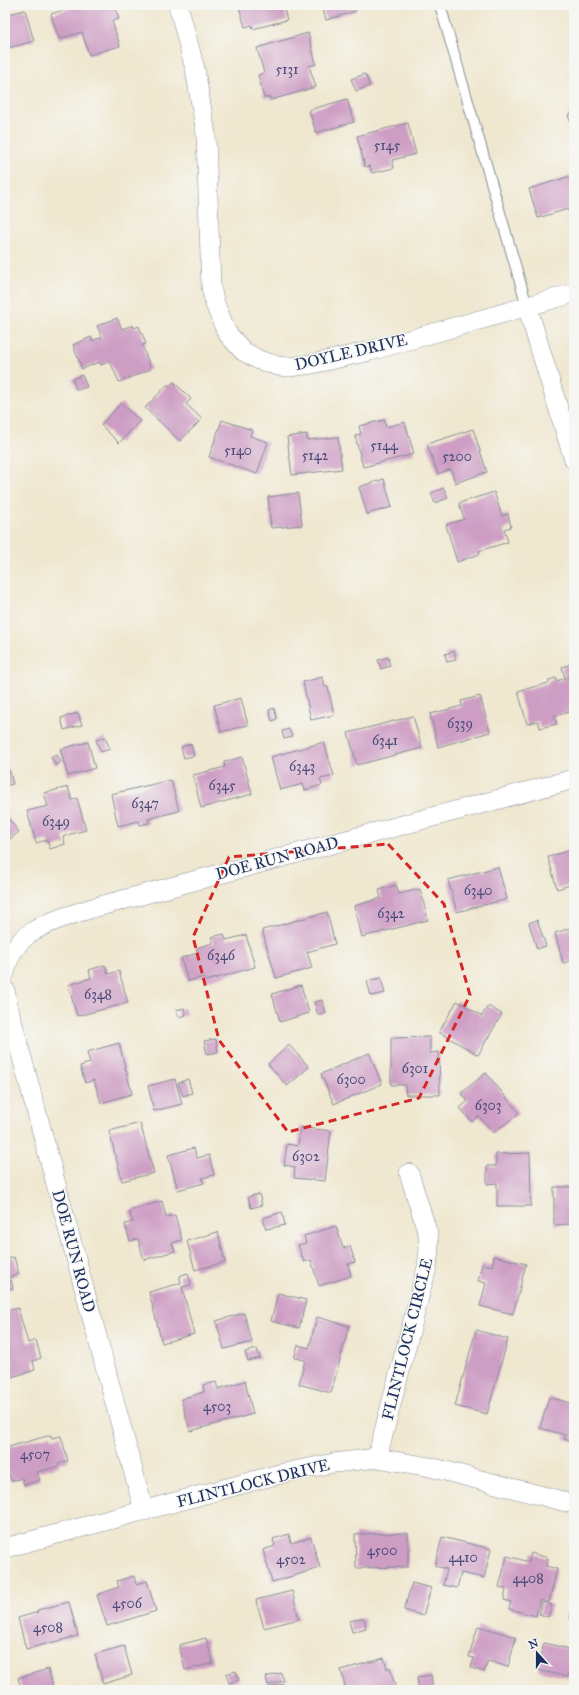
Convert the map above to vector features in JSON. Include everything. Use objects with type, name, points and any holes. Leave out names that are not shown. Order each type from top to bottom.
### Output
[{"type":"street","name":"DOYLE DRIVE","points":[[178,5],[195,69],[206,134],[209,264],[211,287],[215,304],[227,333],[243,351],[259,360],[278,366],[312,364],[370,351],[574,293]]},
{"type":"street","points":[[527,306],[574,460]]},
{"type":"street","name":"DOE RUN ROAD","points":[[5,973],[6,964],[12,951],[22,939],[42,925],[89,909],[574,779]]},
{"type":"street","name":"DOE RUN ROAD","points":[[5,990],[11,1018],[144,1511]]},
{"type":"street","name":"FLINTLOCK CIRCLE","points":[[377,1458],[427,1267],[429,1249],[428,1234],[409,1173]]},
{"type":"street","name":"FLINTLOCK DRIVE","points":[[5,1548],[283,1473],[334,1463],[377,1458],[430,1467],[574,1504]]},
{"type":"lane","points":[[440,5],[527,306]]},
{"type":"highlighted area","points":[[388,844],[444,904],[470,995],[419,1098],[288,1132],[219,1040],[193,937],[229,857]]},
{"type":"building","points":[[81,5],[115,5],[119,19],[112,21],[120,46],[89,55],[82,32],[59,39],[51,14]]},
{"type":"building","points":[[246,5],[283,5],[287,20],[253,29],[252,25],[245,27],[239,7]]},
{"type":"building","points":[[322,5],[354,5],[356,11],[326,20]]},
{"type":"building","points":[[25,10],[34,41],[5,49],[5,15]]},
{"type":"building","points":[[308,33],[316,64],[309,66],[316,87],[271,100],[270,97],[264,98],[258,75],[264,73],[257,48]]},
{"type":"building","points":[[365,74],[370,86],[356,91],[351,79]]},
{"type":"building","points":[[347,99],[354,122],[316,133],[309,110]]},
{"type":"building","points":[[574,113],[574,125],[572,126],[568,115]]},
{"type":"building","points":[[408,123],[416,154],[392,160],[394,168],[372,173],[370,166],[365,167],[357,136]]},
{"type":"building","points":[[574,175],[574,215],[570,216],[568,209],[538,218],[529,189]]},
{"type":"building","points":[[117,318],[122,329],[133,325],[134,328],[139,326],[146,344],[142,345],[151,369],[119,382],[110,361],[101,365],[99,362],[82,369],[73,345],[91,337],[92,341],[102,337],[97,326]]},
{"type":"building","points":[[82,375],[87,387],[77,390],[72,379]]},
{"type":"building","points":[[174,382],[191,399],[186,404],[202,419],[180,441],[145,408],[167,385],[169,386]]},
{"type":"building","points":[[121,403],[140,421],[119,443],[101,425]]},
{"type":"building","points":[[222,420],[252,430],[250,436],[268,442],[257,474],[209,457]]},
{"type":"building","points":[[384,420],[386,427],[405,422],[414,454],[363,467],[355,436],[361,434],[359,426]]},
{"type":"building","points":[[473,429],[487,472],[455,483],[451,469],[438,474],[427,444]]},
{"type":"building","points":[[307,434],[307,440],[338,437],[342,469],[292,475],[287,437]]},
{"type":"building","points":[[384,479],[392,507],[367,514],[359,487]]},
{"type":"building","points":[[444,488],[448,498],[435,503],[431,493]]},
{"type":"building","points":[[494,492],[502,516],[508,514],[511,527],[504,529],[508,542],[479,551],[480,554],[457,562],[446,525],[464,519],[459,503]]},
{"type":"building","points":[[298,493],[302,525],[271,528],[268,497]]},
{"type":"building","points":[[454,651],[456,660],[447,662],[445,654]]},
{"type":"building","points":[[388,657],[390,666],[381,669],[378,660]]},
{"type":"building","points":[[574,663],[574,676],[567,678],[574,702],[574,711],[554,716],[557,724],[540,728],[538,721],[527,724],[518,691],[549,683],[549,680],[556,678],[557,681],[565,678],[562,667]]},
{"type":"building","points":[[323,677],[325,687],[328,687],[334,715],[311,720],[303,682]]},
{"type":"building","points":[[480,696],[490,732],[438,747],[430,714],[462,706],[461,701]]},
{"type":"building","points":[[241,698],[248,725],[221,732],[214,705]]},
{"type":"building","points":[[274,708],[277,719],[272,721],[269,710]]},
{"type":"building","points":[[78,713],[82,725],[64,730],[61,718]]},
{"type":"building","points":[[413,716],[422,748],[357,765],[348,733]]},
{"type":"building","points":[[289,729],[292,737],[284,739],[282,731]]},
{"type":"building","points":[[105,737],[110,749],[101,752],[96,740]]},
{"type":"building","points":[[88,742],[95,768],[68,776],[60,749]]},
{"type":"building","points":[[324,742],[334,776],[320,779],[322,785],[305,790],[303,784],[280,790],[271,757]]},
{"type":"building","points":[[191,744],[194,756],[184,758],[181,747]]},
{"type":"building","points":[[57,755],[61,762],[55,765],[51,757]]},
{"type":"building","points":[[242,757],[252,794],[201,808],[193,775],[225,767],[224,762]]},
{"type":"building","points":[[9,770],[13,784],[5,786],[5,771]]},
{"type":"building","points":[[171,780],[179,811],[148,819],[149,823],[140,825],[139,821],[118,826],[111,794]]},
{"type":"building","points":[[68,787],[72,800],[77,798],[86,830],[63,836],[65,844],[50,849],[47,840],[36,843],[27,811],[48,806],[44,793]]},
{"type":"building","points":[[5,814],[19,832],[5,843]]},
{"type":"building","points":[[574,849],[574,891],[572,891],[570,885],[557,889],[548,857]]},
{"type":"building","points":[[498,867],[507,899],[457,912],[448,880]]},
{"type":"building","points":[[396,885],[399,894],[420,889],[428,920],[362,937],[354,906],[381,898],[379,890]]},
{"type":"building","points":[[327,912],[335,944],[307,952],[312,968],[276,978],[262,930]]},
{"type":"building","points":[[537,920],[546,946],[537,949],[529,923]]},
{"type":"building","points":[[574,927],[574,960],[563,963],[555,933]]},
{"type":"building","points":[[224,934],[226,940],[246,935],[255,967],[206,981],[204,977],[188,981],[181,958],[198,953],[196,948],[213,943],[211,937]]},
{"type":"building","points":[[105,965],[108,974],[119,971],[128,1003],[77,1016],[68,985],[91,978],[89,970]]},
{"type":"building","points":[[381,978],[385,993],[371,996],[367,981]]},
{"type":"building","points":[[301,985],[309,1013],[280,1022],[272,994]]},
{"type":"building","points":[[322,1000],[326,1013],[318,1015],[314,1002]]},
{"type":"building","points":[[457,1001],[482,1016],[488,1006],[502,1014],[478,1055],[439,1032]]},
{"type":"building","points":[[184,1008],[186,1015],[179,1017],[176,1010]]},
{"type":"building","points":[[430,1037],[430,1053],[439,1052],[440,1095],[406,1095],[405,1085],[391,1085],[391,1038]]},
{"type":"building","points":[[216,1039],[218,1052],[207,1054],[204,1041]]},
{"type":"building","points":[[119,1043],[132,1094],[101,1103],[94,1080],[85,1083],[80,1066],[90,1063],[87,1052]]},
{"type":"building","points":[[289,1045],[309,1067],[287,1086],[268,1064]]},
{"type":"building","points":[[369,1053],[382,1084],[334,1104],[321,1074]]},
{"type":"building","points":[[486,1073],[519,1113],[493,1133],[479,1116],[472,1122],[460,1108],[468,1101],[461,1093]]},
{"type":"building","points":[[175,1079],[182,1104],[154,1111],[148,1086]]},
{"type":"building","points":[[188,1079],[192,1093],[183,1096],[178,1083]]},
{"type":"building","points":[[140,1123],[154,1173],[122,1181],[109,1131]]},
{"type":"building","points":[[300,1127],[331,1131],[325,1181],[294,1178],[295,1167],[284,1165],[287,1144],[298,1146]]},
{"type":"building","points":[[194,1148],[197,1158],[209,1155],[214,1175],[202,1178],[204,1183],[178,1190],[168,1155]]},
{"type":"building","points":[[530,1153],[531,1206],[497,1206],[497,1183],[487,1184],[487,1166],[496,1166],[496,1154]]},
{"type":"building","points":[[554,1187],[574,1187],[574,1224],[554,1225]]},
{"type":"building","points":[[259,1194],[262,1205],[251,1208],[248,1197]]},
{"type":"building","points":[[162,1201],[166,1217],[175,1215],[182,1240],[172,1243],[175,1251],[144,1260],[138,1239],[130,1241],[125,1224],[133,1222],[129,1211]]},
{"type":"building","points":[[282,1212],[285,1225],[266,1229],[263,1218]]},
{"type":"building","points":[[336,1226],[343,1248],[350,1246],[355,1262],[348,1264],[351,1276],[319,1286],[311,1260],[304,1262],[298,1245],[306,1243],[304,1236]]},
{"type":"building","points":[[218,1232],[225,1262],[195,1270],[187,1241]]},
{"type":"building","points":[[5,1255],[7,1259],[14,1257],[19,1274],[10,1277],[13,1288],[5,1290]]},
{"type":"building","points":[[494,1256],[526,1264],[513,1314],[480,1306],[486,1283],[478,1281],[482,1264],[492,1266]]},
{"type":"building","points":[[188,1273],[191,1285],[182,1287],[194,1334],[162,1343],[149,1292],[181,1283],[179,1276]]},
{"type":"building","points":[[278,1293],[306,1300],[299,1328],[271,1321]]},
{"type":"building","points":[[18,1308],[28,1343],[36,1340],[41,1358],[33,1361],[35,1370],[5,1379],[5,1311]]},
{"type":"building","points":[[244,1313],[252,1342],[224,1349],[216,1321]]},
{"type":"building","points":[[317,1317],[349,1326],[331,1393],[299,1384],[305,1360],[294,1358],[298,1345],[309,1348]]},
{"type":"building","points":[[476,1330],[508,1339],[487,1414],[455,1406]]},
{"type":"building","points":[[257,1349],[260,1358],[248,1361],[245,1352]]},
{"type":"building","points":[[245,1381],[253,1414],[190,1431],[181,1399],[204,1392],[203,1385],[216,1382],[218,1389]]},
{"type":"building","points":[[549,1397],[574,1404],[574,1442],[564,1439],[565,1435],[540,1428]]},
{"type":"building","points":[[51,1435],[52,1438],[61,1436],[68,1461],[58,1464],[59,1466],[37,1472],[40,1480],[24,1485],[22,1478],[11,1481],[5,1461],[5,1448]]},
{"type":"building","points":[[408,1533],[408,1567],[356,1568],[355,1534]]},
{"type":"building","points":[[289,1534],[291,1543],[311,1537],[320,1568],[272,1582],[263,1550],[275,1546],[273,1539]]},
{"type":"building","points":[[442,1537],[491,1549],[484,1578],[461,1573],[457,1588],[443,1585],[447,1569],[435,1566]]},
{"type":"building","points":[[531,1553],[548,1558],[546,1566],[557,1569],[549,1602],[540,1600],[536,1616],[509,1609],[511,1602],[504,1600],[506,1589],[499,1587],[507,1556],[529,1562]]},
{"type":"building","points":[[134,1576],[136,1584],[147,1581],[156,1611],[107,1626],[97,1595],[119,1587],[117,1581]]},
{"type":"building","points":[[412,1583],[431,1588],[423,1616],[404,1610]]},
{"type":"building","points":[[292,1591],[299,1619],[264,1628],[256,1600]]},
{"type":"building","points":[[573,1600],[574,1627],[572,1627],[573,1620],[570,1619]]},
{"type":"building","points":[[69,1602],[78,1636],[26,1649],[18,1618],[38,1612],[37,1610]]},
{"type":"building","points":[[543,1602],[552,1605],[548,1617],[539,1614]]},
{"type":"building","points":[[364,1618],[366,1628],[352,1632],[349,1621]]},
{"type":"building","points":[[478,1626],[516,1637],[508,1667],[488,1661],[484,1672],[471,1668],[474,1658],[469,1657]]},
{"type":"building","points":[[206,1638],[213,1663],[185,1670],[179,1645]]},
{"type":"building","points":[[544,1643],[574,1650],[568,1677],[538,1670]]},
{"type":"building","points":[[124,1646],[132,1675],[103,1684],[95,1654]]},
{"type":"building","points":[[384,1658],[387,1669],[390,1667],[396,1690],[346,1690],[341,1670]]},
{"type":"building","points":[[48,1669],[54,1690],[22,1690],[18,1678]]},
{"type":"building","points":[[236,1671],[239,1680],[229,1683],[226,1674]]},
{"type":"building","points":[[281,1673],[284,1681],[268,1685],[266,1677]]},
{"type":"building","points":[[431,1675],[433,1690],[419,1690],[417,1677]]},
{"type":"building","points":[[284,1684],[285,1690],[261,1690],[261,1689]]}]
